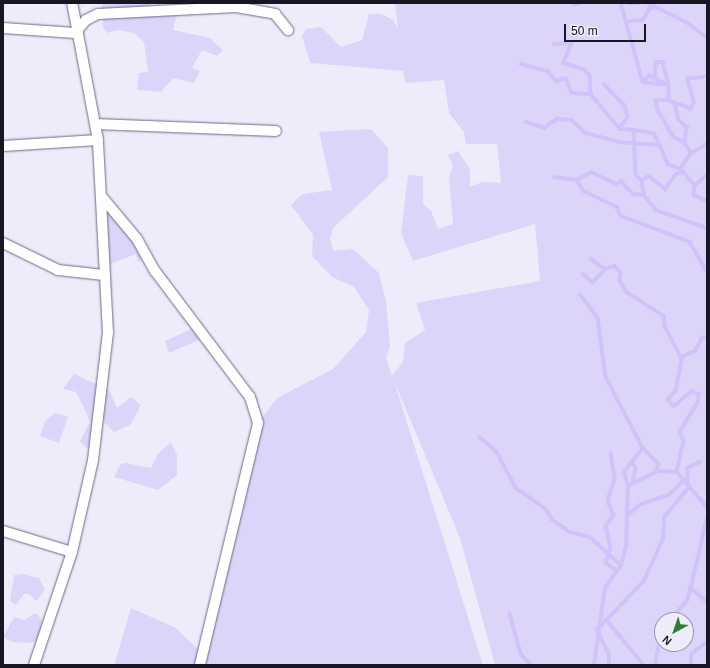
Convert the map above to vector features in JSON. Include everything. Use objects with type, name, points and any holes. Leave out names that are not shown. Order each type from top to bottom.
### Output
[{"type":"street","points":[[34,665],[72,552],[93,460],[108,333],[98,140],[76,33],[72,3]]},
{"type":"street","points":[[76,33],[86,20],[98,14],[214,7],[262,9],[275,14],[288,30]]},
{"type":"street","points":[[3,28],[76,33]]},
{"type":"street","points":[[94,124],[276,131]]},
{"type":"street","points":[[3,146],[98,140]]},
{"type":"street","points":[[102,197],[137,239],[155,271],[250,397],[258,423],[200,665]]},
{"type":"street","points":[[3,243],[58,270],[104,275]]},
{"type":"street","points":[[3,532],[72,552]]},
{"type":"shaded area","points":[[102,3],[149,3],[153,11],[175,4],[179,7],[173,30],[210,38],[223,50],[217,56],[202,50],[192,68],[200,71],[194,83],[173,78],[161,92],[137,90],[139,73],[148,72],[144,42],[134,33],[118,30],[107,33],[103,27]]},
{"type":"shaded area","points":[[395,3],[707,3],[707,665],[495,665],[460,538],[394,381],[483,665],[114,665],[131,608],[176,628],[203,654],[258,423],[277,398],[333,369],[366,332],[369,310],[354,287],[332,277],[312,256],[313,235],[291,205],[302,194],[332,190],[319,132],[371,129],[388,148],[388,177],[333,228],[330,240],[334,251],[353,249],[379,273],[386,301],[390,347],[386,357],[392,376],[403,362],[405,343],[425,330],[416,303],[540,281],[535,224],[413,261],[401,233],[408,175],[423,176],[423,204],[431,211],[438,229],[453,224],[449,177],[453,166],[448,155],[458,151],[470,169],[470,187],[482,182],[501,183],[497,144],[466,144],[464,132],[449,113],[444,80],[405,83],[403,71],[310,63],[302,36],[306,29],[321,27],[341,47],[362,40],[369,14],[381,14],[393,20],[398,29]]},
{"type":"shaded area","points":[[105,210],[137,239],[148,258],[138,262],[136,254],[107,265]]},
{"type":"shaded area","points":[[198,326],[206,337],[169,353],[165,341]]},
{"type":"shaded area","points":[[74,374],[109,390],[117,408],[131,397],[141,405],[130,425],[114,432],[102,420],[101,441],[86,448],[80,441],[90,422],[76,392],[63,389]]},
{"type":"shaded area","points":[[55,413],[68,417],[59,443],[40,436],[45,421]]},
{"type":"shaded area","points":[[171,442],[177,455],[177,475],[158,490],[114,477],[121,464],[126,463],[151,468],[158,454]]},
{"type":"shaded area","points":[[23,574],[39,578],[45,589],[37,601],[29,594],[24,594],[16,605],[10,601],[14,575]]},
{"type":"shaded area","points":[[36,613],[42,621],[44,638],[30,643],[13,642],[3,637],[14,617],[24,620]]},
{"type":"waterway","points":[[573,4],[579,3]]},
{"type":"waterway","points":[[621,3],[643,82],[669,85],[669,100],[675,103]]},
{"type":"waterway","points":[[629,3],[638,3]]},
{"type":"waterway","points":[[648,3],[688,23],[707,38]]},
{"type":"waterway","points":[[630,21],[643,20],[649,9],[656,7]]},
{"type":"waterway","points":[[554,44],[572,43],[564,63],[585,70],[590,76],[591,94]]},
{"type":"waterway","points":[[655,76],[656,62],[663,62],[669,85]]},
{"type":"waterway","points":[[521,64],[548,71],[556,81],[566,78],[572,93],[591,94],[620,129],[634,130],[636,175],[642,180],[644,195],[656,210],[707,228]]},
{"type":"waterway","points":[[643,82],[649,75],[664,83]]},
{"type":"waterway","points":[[707,77],[688,79],[694,102],[691,109],[675,103],[679,120],[687,127],[685,143],[691,153],[681,169],[695,185],[694,195],[707,201]]},
{"type":"waterway","points":[[604,84],[625,106],[628,117],[620,129]]},
{"type":"waterway","points":[[669,100],[656,101],[658,110],[673,136],[685,143]]},
{"type":"waterway","points":[[526,122],[544,128],[557,119],[572,120],[586,133],[619,142],[660,145],[668,164],[681,169]]},
{"type":"waterway","points":[[634,130],[654,133],[660,145]]},
{"type":"waterway","points":[[691,153],[707,144]]},
{"type":"waterway","points":[[554,177],[577,180],[591,172],[617,184],[621,181],[633,194],[644,195]]},
{"type":"waterway","points":[[642,180],[649,176],[665,189],[676,174],[684,172]]},
{"type":"waterway","points":[[695,185],[707,175]]},
{"type":"waterway","points":[[577,180],[584,191],[617,207],[621,216],[690,242],[707,271]]},
{"type":"waterway","points":[[591,259],[605,269],[615,266],[621,273],[620,281],[627,292],[664,316],[665,326],[682,360],[676,391],[668,400],[674,406],[692,391],[699,394],[698,403],[680,432],[684,441],[677,472],[707,507]]},
{"type":"waterway","points":[[583,274],[593,282],[605,269]]},
{"type":"waterway","points":[[580,294],[598,318],[606,377],[643,448],[659,464],[657,471]]},
{"type":"waterway","points":[[681,357],[695,351],[702,338],[707,337]]},
{"type":"waterway","points":[[480,437],[497,452],[516,488],[545,508],[553,520],[570,532],[590,537],[621,565]]},
{"type":"waterway","points":[[628,486],[624,472],[643,448]]},
{"type":"waterway","points":[[611,453],[615,479],[608,501],[614,515],[606,526],[611,547],[606,563],[618,571]]},
{"type":"waterway","points":[[632,461],[636,468],[633,483]]},
{"type":"waterway","points":[[609,665],[609,655],[597,630],[644,581],[663,539],[664,517],[688,488],[687,468],[700,462]]},
{"type":"waterway","points":[[594,665],[605,588],[621,565],[626,546],[628,486],[657,471],[677,472]]},
{"type":"waterway","points":[[628,515],[641,504],[669,495],[683,481]]},
{"type":"waterway","points":[[677,612],[688,599],[707,518]]},
{"type":"waterway","points":[[690,587],[707,602]]},
{"type":"waterway","points":[[510,614],[521,654],[531,665]]},
{"type":"waterway","points":[[606,619],[644,665]]},
{"type":"waterway","points":[[691,665],[691,654],[707,642]]},
{"type":"waterway","points":[[655,665],[658,652]]}]
